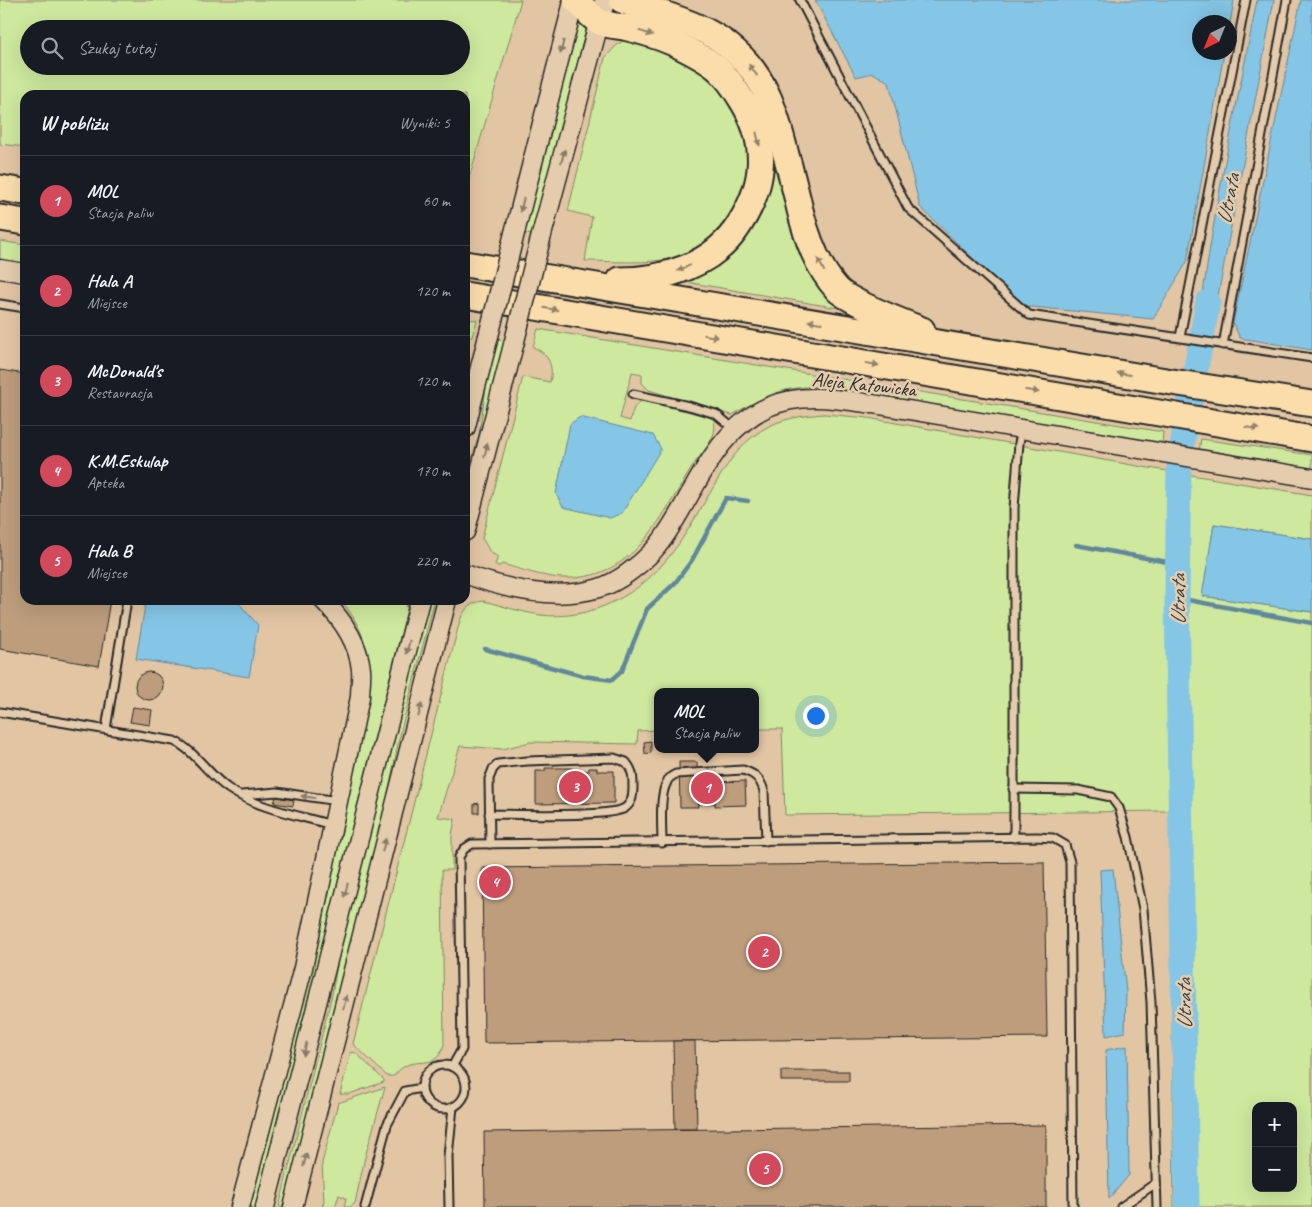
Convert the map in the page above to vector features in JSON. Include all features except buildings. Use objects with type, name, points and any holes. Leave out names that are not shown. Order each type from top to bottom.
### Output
[{"type":"highway","points":[[558,279],[641,280],[684,270],[710,254],[737,228],[746,215],[755,193],[760,173],[761,150],[749,110],[733,85],[717,68],[701,57],[672,42],[642,32],[602,11],[575,0]]},
{"type":"highway","points":[[622,0],[686,22],[717,36],[753,68],[772,101],[807,234],[822,270],[838,290],[856,302],[966,347]]},
{"type":"highway","points":[[0,188],[20,191]]},
{"type":"highway","points":[[0,218],[20,221]]},
{"type":"highway","points":[[470,265],[1312,404]]},
{"type":"highway","points":[[470,296],[1312,439]]},
{"type":"main road","points":[[470,408],[575,0]]},
{"type":"main road","points":[[470,512],[602,11]]},
{"type":"street","points":[[0,269],[20,272]]},
{"type":"street","name":"Aleja Katowicka","points":[[470,576],[497,584],[545,593],[580,592],[599,588],[614,581],[645,559],[661,542],[710,459],[734,429],[751,416],[768,407],[788,400],[827,398],[873,404],[1312,478]]},
{"type":"street","points":[[240,1207],[303,968],[360,697],[361,668],[356,648],[346,627],[327,605]]},
{"type":"street","points":[[265,1207],[419,605]]},
{"type":"street","points":[[293,1207],[447,605]]},
{"type":"lane","points":[[800,0],[908,208],[1029,315],[1312,358]]},
{"type":"lane","points":[[1180,337],[1246,0]]},
{"type":"lane","points":[[1223,344],[1287,0]]},
{"type":"lane","points":[[0,304],[20,307]]},
{"type":"lane","points":[[633,394],[690,406],[716,414],[734,429]]},
{"type":"lane","points":[[1014,838],[1014,508],[1018,444],[1022,429]]},
{"type":"lane","points":[[106,729],[126,605]]},
{"type":"lane","points":[[0,712],[174,741],[182,744],[211,775],[227,788],[268,807],[333,826]]},
{"type":"lane","points":[[489,814],[588,814],[614,812],[624,808],[634,796],[633,773],[626,762],[614,758],[502,763],[493,769],[490,775],[488,790],[490,844]]},
{"type":"lane","points":[[662,843],[663,798],[667,782],[670,778],[676,774],[743,770],[753,774],[762,784],[764,790],[766,841]]},
{"type":"lane","points":[[1013,789],[1078,790],[1111,797],[1119,808],[1128,837],[1143,909],[1151,1002],[1157,1207]]},
{"type":"lane","points":[[241,795],[277,792],[338,801]]},
{"type":"lane","points":[[452,1067],[462,1049],[459,857],[464,849],[472,844],[1053,838],[1065,845],[1070,862],[1073,1207]]},
{"type":"lane","points":[[445,1066],[452,1067],[463,1077],[466,1090],[460,1102],[446,1109],[432,1106],[427,1101],[422,1088],[426,1074],[432,1069],[445,1066]]},
{"type":"lane","points":[[364,1207],[387,1125],[405,1091],[422,1088]]},
{"type":"lane","points":[[449,1207],[448,1156],[453,1107]]},
{"type":"lane","points":[[1121,1207],[1156,1184]]},
{"type":"green space","points":[[0,0],[521,0],[470,175],[470,90],[20,90],[20,146],[0,144]]},
{"type":"green space","points":[[632,14],[706,40],[746,75],[842,302],[838,308],[686,282],[684,279],[752,217],[754,103]]},
{"type":"green space","points":[[589,19],[532,235],[524,233],[571,42],[579,22]]},
{"type":"green space","points":[[628,37],[686,57],[714,76],[732,102],[746,128],[748,147],[744,181],[730,214],[707,241],[692,250],[676,257],[654,261],[585,261],[592,217],[568,211],[605,58]]},
{"type":"green space","points":[[0,241],[20,244],[20,264],[0,261]]},
{"type":"green space","points":[[470,319],[477,320],[472,337],[470,337]]},
{"type":"green space","points":[[538,329],[1163,432],[1162,445],[824,386],[797,388],[776,393],[732,415],[649,390],[642,383],[642,374],[632,372],[620,418],[630,421],[636,405],[646,400],[713,419],[715,426],[712,439],[655,527],[626,558],[608,569],[587,576],[562,578],[547,576],[502,564],[500,566],[495,565],[498,557],[490,552],[482,538],[523,377],[550,382],[551,366],[549,361],[543,353],[533,347]]},
{"type":"green space","points":[[497,340],[506,341],[470,485],[470,466],[479,434],[489,369]]},
{"type":"green space","points":[[824,414],[868,418],[1312,495],[1312,539],[1214,524],[1203,596],[1312,612],[1312,1207],[1174,1207],[1170,811],[785,815],[782,729],[759,729],[759,688],[654,688],[654,730],[638,731],[637,744],[530,742],[503,749],[460,746],[438,817],[455,819],[452,835],[452,870],[442,870],[444,1045],[440,1054],[435,1059],[429,1062],[408,1065],[401,1068],[394,1076],[387,1076],[353,1044],[460,620],[464,612],[472,604],[484,601],[540,615],[578,614],[596,609],[630,593],[658,569],[681,541],[726,466],[739,450],[753,436],[777,423],[792,418]]},
{"type":"green space","points":[[1201,439],[1312,455],[1312,471],[1199,451]]},
{"type":"green space","points":[[345,605],[406,605],[407,609],[256,1207],[249,1207],[307,983],[368,698],[370,675],[368,655],[358,625]]},
{"type":"green space","points":[[428,605],[433,605],[400,734],[378,843],[284,1207],[279,1207],[332,995],[342,936]]},
{"type":"green space","points":[[351,1052],[356,1053],[384,1082],[349,1094],[340,1094]]},
{"type":"green space","points":[[385,1087],[365,1157],[355,1203],[350,1207],[344,1207],[346,1198],[339,1195],[335,1207],[322,1207],[324,1201],[322,1163],[338,1103]]},
{"type":"water","points":[[815,0],[1234,0],[1232,15],[1192,15],[1192,60],[1223,60],[1187,262],[1153,319],[1022,306],[920,207],[889,82],[873,73],[856,77]]},
{"type":"water","points":[[1257,0],[1274,0],[1217,301],[1208,337],[1198,335],[1209,251]]},
{"type":"water","points":[[1301,0],[1312,0],[1312,350],[1240,338],[1233,323]]},
{"type":"water","points":[[580,417],[653,435],[661,449],[622,513],[610,518],[563,507],[556,494],[570,424]]},
{"type":"water","points":[[1214,524],[1312,539],[1312,612],[1202,596]]},
{"type":"water","points":[[145,605],[240,605],[258,625],[249,677],[136,659]]},
{"type":"water","points":[[1113,869],[1126,992],[1125,1032],[1106,1036],[1100,870]]},
{"type":"water","points":[[1127,1046],[1129,1175],[1109,1199],[1106,1050]]},
{"type":"waterway","name":"Utrata","points":[[1187,1207],[1177,598],[1179,462],[1208,302]]},
{"type":"waterway","points":[[485,649],[583,676],[612,680],[622,671],[647,609],[675,583],[692,560],[726,498],[748,501]]},
{"type":"waterway","points":[[1076,545],[1178,564]]},
{"type":"waterway","points":[[1177,598],[1312,623]]},
{"type":"place","name":"McDonald's","points":[[575,787]]},
{"type":"place","name":"MOL","points":[[707,788]]},
{"type":"place","name":"K.M.Eskulap","points":[[495,882]]},
{"type":"place","name":"Hala A","points":[[764,952]]},
{"type":"place","name":"Hala B","points":[[765,1169]]}]
